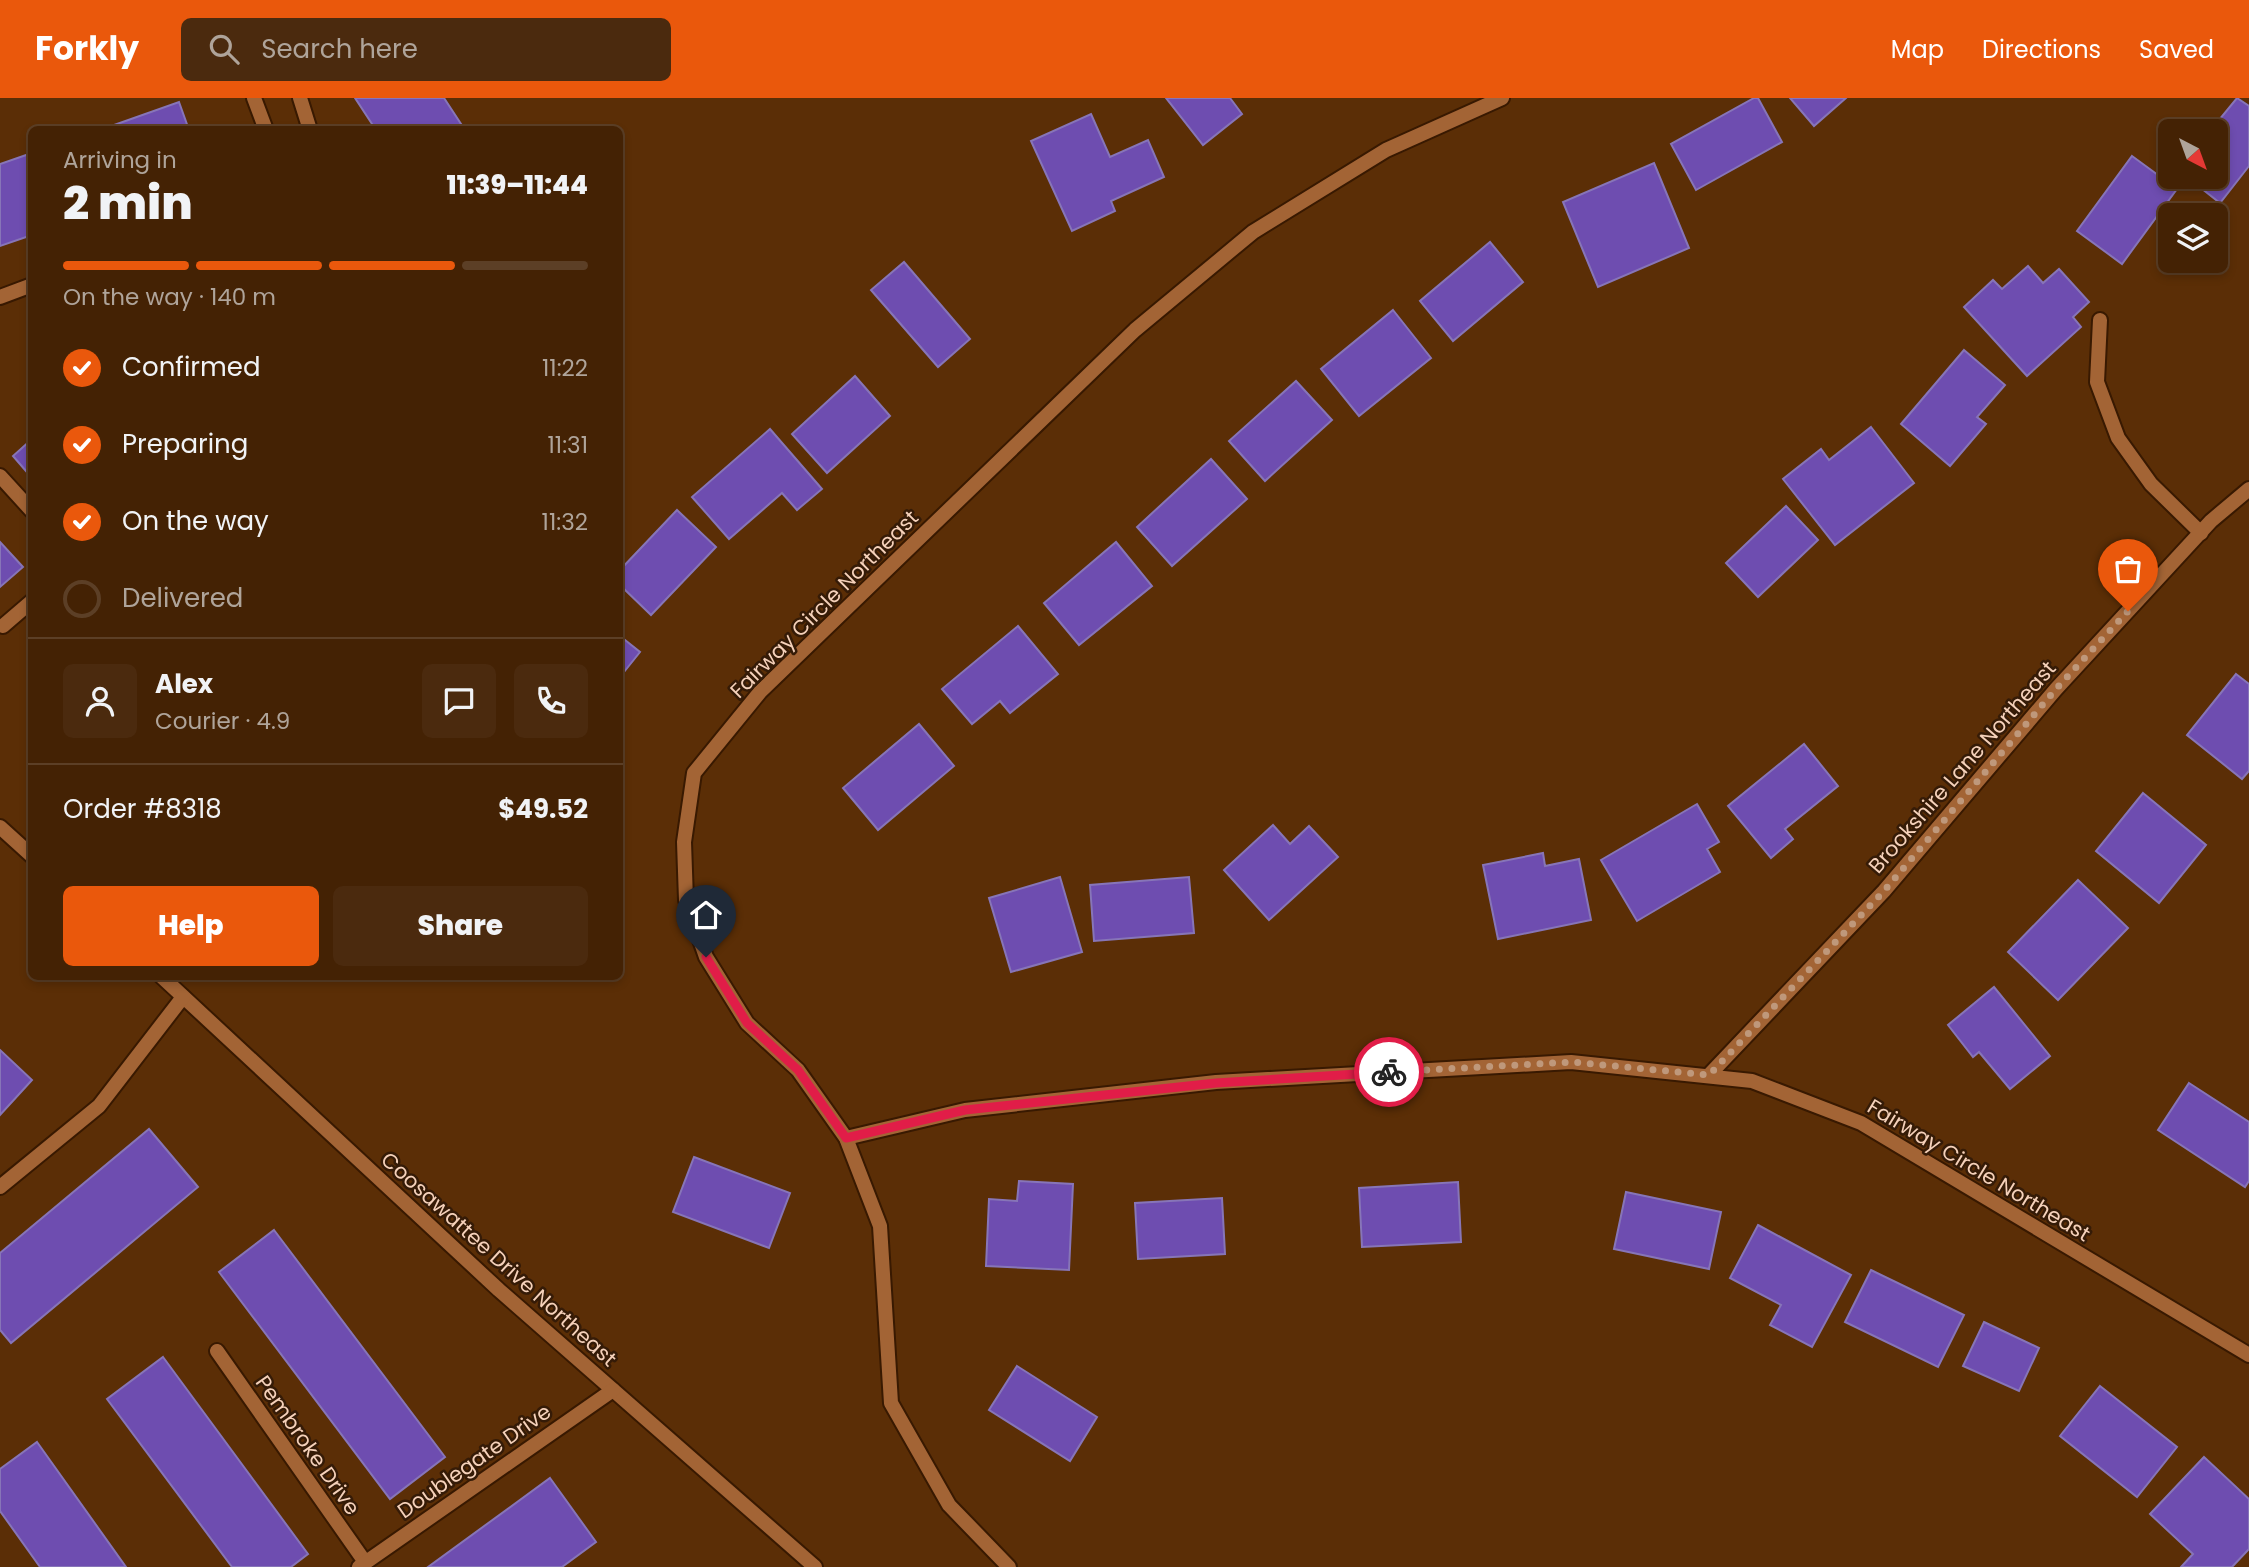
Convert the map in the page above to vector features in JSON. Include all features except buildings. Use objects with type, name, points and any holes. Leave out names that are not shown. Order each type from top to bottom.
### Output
[{"type":"street","points":[[254,98],[264,126]]},
{"type":"street","points":[[300,98],[309,126]]},
{"type":"street","name":"Fairway Circle Northeast","points":[[1502,98],[1385,150],[1253,232],[1135,330],[760,692],[694,773],[684,842],[686,900],[706,957],[747,1023],[798,1070],[846,1138],[965,1110],[1216,1083],[1572,1062],[1752,1080],[1861,1123],[2249,1355]]},
{"type":"street","points":[[0,297],[28,286]]},
{"type":"street","points":[[2100,320],[2097,382],[2118,438],[2151,484],[2201,533]]},
{"type":"street","points":[[0,477],[28,507]]},
{"type":"street","name":"Brookshire Lane Northeast","points":[[1709,1075],[1884,891],[2056,689],[2201,533],[2249,489]]},
{"type":"street","points":[[2,626],[28,604]]},
{"type":"street","points":[[0,827],[28,852]]},
{"type":"street","name":"Coosawattee Drive Northeast","points":[[165,980],[499,1290],[815,1567]]},
{"type":"street","points":[[0,1187],[100,1106],[183,997]]},
{"type":"street","points":[[846,1138],[880,1226],[891,1403],[949,1505],[1009,1567]]},
{"type":"street","name":"Pembroke Drive","points":[[217,1351],[362,1565]]},
{"type":"street","name":"Doublegate Drive","points":[[362,1565],[613,1390]]},
{"type":"way so far","points":[[1389,1072],[1572,1062],[1709,1075],[1884,891],[2056,689],[2128,611]]},
{"type":"route","points":[[706,957],[747,1023],[798,1070],[846,1138],[965,1110],[1216,1083],[1389,1072]]}]
